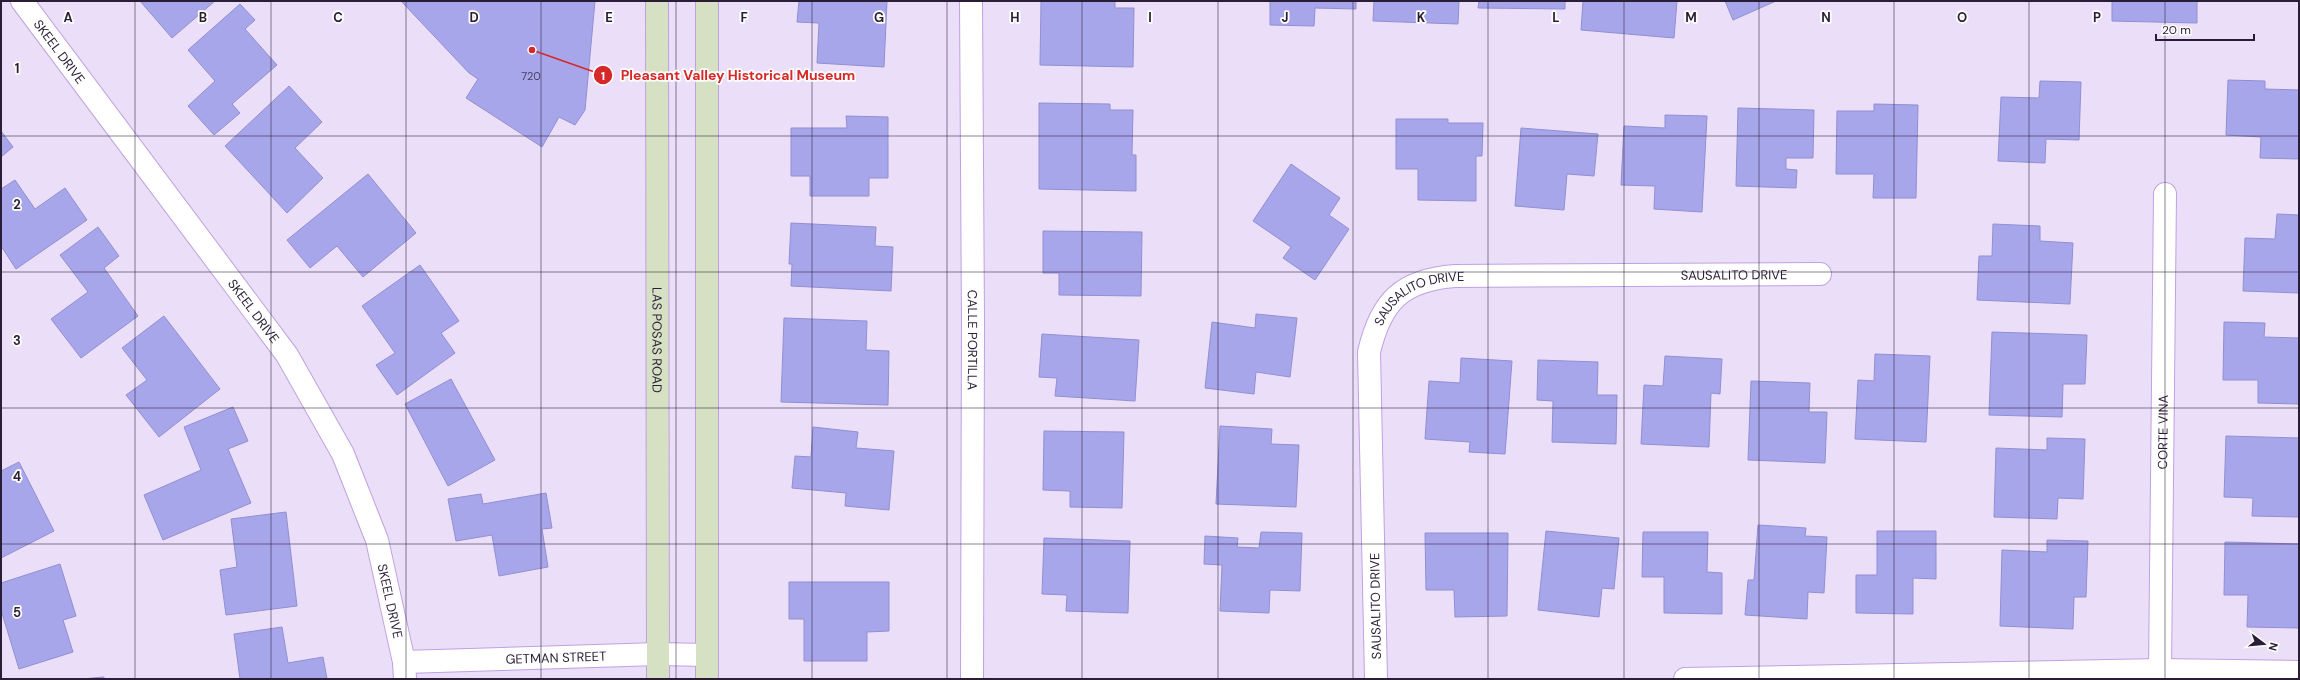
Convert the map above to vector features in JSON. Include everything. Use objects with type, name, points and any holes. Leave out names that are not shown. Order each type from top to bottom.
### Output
[{"type":"main road","name":"LAS POSAS ROAD","points":[[657,1],[658,679]]},
{"type":"main road","points":[[707,1],[707,679]]},
{"type":"street","name":"SKEEL DRIVE","points":[[22,1],[287,355],[343,454],[377,540],[404,671]]},
{"type":"street","name":"CALLE PORTILLA","points":[[971,1],[973,324],[972,679]]},
{"type":"street","name":"CORTE VINA","points":[[2160,670],[2166,194]]},
{"type":"street","name":"SAUSALITO DRIVE","points":[[1376,679],[1369,352],[1375,327],[1393,301],[1407,288],[1431,278],[1455,276],[1820,274]]},
{"type":"street","name":"GETMAN STREET","points":[[404,671],[658,654],[707,655]]},
{"type":"street","points":[[1685,679],[2160,670],[2299,672]]},
{"type":"building","points":[[140,1],[215,1],[172,38]]},
{"type":"building","points":[[401,1],[595,1],[585,110],[575,125],[559,117],[542,147],[466,98],[478,79],[469,73]]},
{"type":"building","points":[[799,1],[887,1],[884,67],[817,63],[819,23],[797,22]]},
{"type":"building","points":[[1041,1],[1115,1],[1115,8],[1134,8],[1133,67],[1040,65]]},
{"type":"building","points":[[1270,1],[1356,1],[1356,9],[1315,8],[1314,26],[1270,25]]},
{"type":"building","points":[[1374,1],[1459,1],[1458,24],[1373,21]]},
{"type":"building","points":[[1479,1],[1565,1],[1565,9],[1478,8]]},
{"type":"building","points":[[1583,1],[1677,1],[1674,38],[1581,30]]},
{"type":"building","points":[[1725,1],[1776,1],[1733,20]]},
{"type":"building","points":[[2112,1],[2197,1],[2197,23],[2112,21]]},
{"type":"building","points":[[240,4],[255,20],[245,29],[277,65],[232,104],[240,113],[214,135],[188,106],[215,81],[188,50]]},
{"type":"building","points":[[2228,80],[2265,81],[2265,89],[2299,90],[2299,159],[2260,158],[2261,137],[2226,135]]},
{"type":"building","points":[[2040,81],[2081,82],[2079,140],[2046,139],[2045,163],[1998,161],[2001,97],[2039,98]]},
{"type":"building","points":[[289,86],[322,122],[295,148],[323,178],[287,213],[225,146]]},
{"type":"building","points":[[1039,103],[1110,104],[1110,110],[1133,110],[1132,155],[1136,155],[1136,191],[1039,189]]},
{"type":"building","points":[[1874,104],[1918,105],[1916,198],[1873,198],[1874,174],[1836,174],[1837,111],[1874,111]]},
{"type":"building","points":[[1738,108],[1814,110],[1813,158],[1786,158],[1786,169],[1797,170],[1796,188],[1736,186]]},
{"type":"building","points":[[1665,115],[1707,116],[1702,212],[1654,209],[1655,186],[1621,185],[1624,126],[1665,128]]},
{"type":"building","points":[[846,116],[888,117],[888,178],[869,178],[869,196],[810,196],[810,176],[791,176],[791,128],[847,128]]},
{"type":"building","points":[[1396,119],[1448,119],[1448,123],[1483,123],[1482,156],[1476,156],[1476,201],[1418,200],[1418,169],[1396,169]]},
{"type":"building","points":[[1521,128],[1598,134],[1594,176],[1567,174],[1564,210],[1515,206]]},
{"type":"building","points":[[1,131],[13,147],[1,157]]},
{"type":"building","points":[[1291,164],[1340,198],[1329,215],[1349,229],[1315,280],[1283,258],[1291,247],[1253,221]]},
{"type":"building","points":[[368,174],[416,233],[363,277],[337,246],[310,268],[287,240]]},
{"type":"building","points":[[15,180],[35,209],[65,188],[87,220],[16,269],[1,246],[1,189]]},
{"type":"building","points":[[2277,214],[2299,215],[2299,293],[2243,291],[2245,238],[2275,239]]},
{"type":"building","points":[[791,223],[876,227],[875,246],[893,247],[891,291],[791,286],[792,264],[789,264]]},
{"type":"building","points":[[1993,224],[2040,226],[2040,241],[2073,243],[2070,304],[1977,300],[1979,256],[1992,256]]},
{"type":"building","points":[[98,227],[119,256],[104,268],[138,316],[81,358],[51,319],[88,292],[60,255]]},
{"type":"building","points":[[1043,231],[1142,232],[1141,296],[1059,295],[1059,273],[1043,273]]},
{"type":"building","points":[[420,265],[459,321],[441,333],[455,353],[397,395],[376,365],[395,353],[362,306]]},
{"type":"building","points":[[1256,314],[1297,318],[1290,377],[1256,372],[1254,394],[1205,388],[1212,322],[1255,328]]},
{"type":"building","points":[[164,316],[220,389],[159,437],[126,395],[147,380],[122,348]]},
{"type":"building","points":[[784,318],[867,321],[866,350],[889,351],[888,405],[781,402]]},
{"type":"building","points":[[2224,322],[2265,323],[2264,337],[2299,338],[2299,404],[2258,403],[2258,380],[2223,380]]},
{"type":"building","points":[[1992,332],[2087,335],[2085,384],[2063,384],[2062,417],[1989,415]]},
{"type":"building","points":[[1042,334],[1139,340],[1135,401],[1055,396],[1057,378],[1039,377]]},
{"type":"building","points":[[1875,354],[1930,356],[1926,442],[1855,439],[1858,380],[1874,381]]},
{"type":"building","points":[[1665,356],[1722,359],[1720,394],[1711,393],[1709,447],[1641,444],[1644,385],[1663,386]]},
{"type":"building","points":[[1461,358],[1512,361],[1505,454],[1469,452],[1470,442],[1425,439],[1429,381],[1460,383]]},
{"type":"building","points":[[1538,360],[1598,362],[1597,395],[1617,395],[1616,444],[1552,442],[1553,401],[1537,400]]},
{"type":"building","points":[[451,379],[495,460],[448,486],[405,404]]},
{"type":"building","points":[[1751,381],[1810,383],[1809,412],[1827,412],[1825,463],[1748,460]]},
{"type":"building","points":[[233,407],[248,441],[228,449],[251,503],[163,540],[144,495],[201,470],[184,427]]},
{"type":"building","points":[[1220,426],[1272,429],[1271,444],[1299,445],[1296,507],[1216,504]]},
{"type":"building","points":[[813,427],[858,432],[856,448],[894,451],[889,510],[845,506],[846,493],[792,488],[795,456],[811,457]]},
{"type":"building","points":[[1044,431],[1124,432],[1122,508],[1070,507],[1070,491],[1043,490]]},
{"type":"building","points":[[2226,436],[2299,438],[2299,517],[2252,516],[2253,498],[2224,497]]},
{"type":"building","points":[[2047,438],[2085,439],[2083,499],[2058,498],[2057,519],[1994,517],[1996,448],[2047,450]]},
{"type":"building","points":[[19,462],[54,531],[1,558],[1,471]]},
{"type":"building","points":[[546,493],[552,528],[542,529],[548,567],[499,576],[492,535],[456,541],[448,499],[481,494],[483,504]]},
{"type":"building","points":[[286,512],[297,606],[226,615],[220,570],[237,567],[231,519]]},
{"type":"building","points":[[1758,525],[1806,528],[1805,536],[1827,537],[1824,593],[1808,592],[1807,619],[1745,615],[1748,580],[1754,580]]},
{"type":"building","points":[[1546,531],[1619,538],[1614,589],[1602,588],[1599,617],[1538,610]]},
{"type":"building","points":[[1877,531],[1936,531],[1936,579],[1913,578],[1913,614],[1856,613],[1856,575],[1877,575]]},
{"type":"building","points":[[1261,532],[1302,533],[1300,591],[1270,590],[1269,613],[1220,611],[1222,565],[1204,564],[1205,536],[1238,538],[1237,547],[1259,548]]},
{"type":"building","points":[[1643,532],[1708,532],[1707,572],[1722,573],[1722,614],[1664,613],[1664,577],[1642,577]]},
{"type":"building","points":[[1425,533],[1508,533],[1507,616],[1455,617],[1454,590],[1426,590]]},
{"type":"building","points":[[1044,538],[1130,541],[1128,613],[1066,611],[1067,595],[1042,594]]},
{"type":"building","points":[[2047,540],[2088,541],[2086,597],[2074,597],[2073,629],[2000,626],[2002,550],[2047,552]]},
{"type":"building","points":[[2225,542],[2299,544],[2299,628],[2247,627],[2248,595],[2224,595]]},
{"type":"building","points":[[60,564],[76,616],[63,620],[73,652],[19,669],[1,610],[1,583]]},
{"type":"building","points":[[789,582],[889,582],[889,631],[867,632],[867,661],[804,661],[804,619],[789,619]]},
{"type":"building","points":[[282,627],[288,663],[323,657],[327,679],[240,679],[234,634]]},
{"type":"building","points":[[104,677],[104,679],[82,679]]},
{"type":"place","name":"Pleasant Valley Historical Museum","points":[[532,50]]}]
